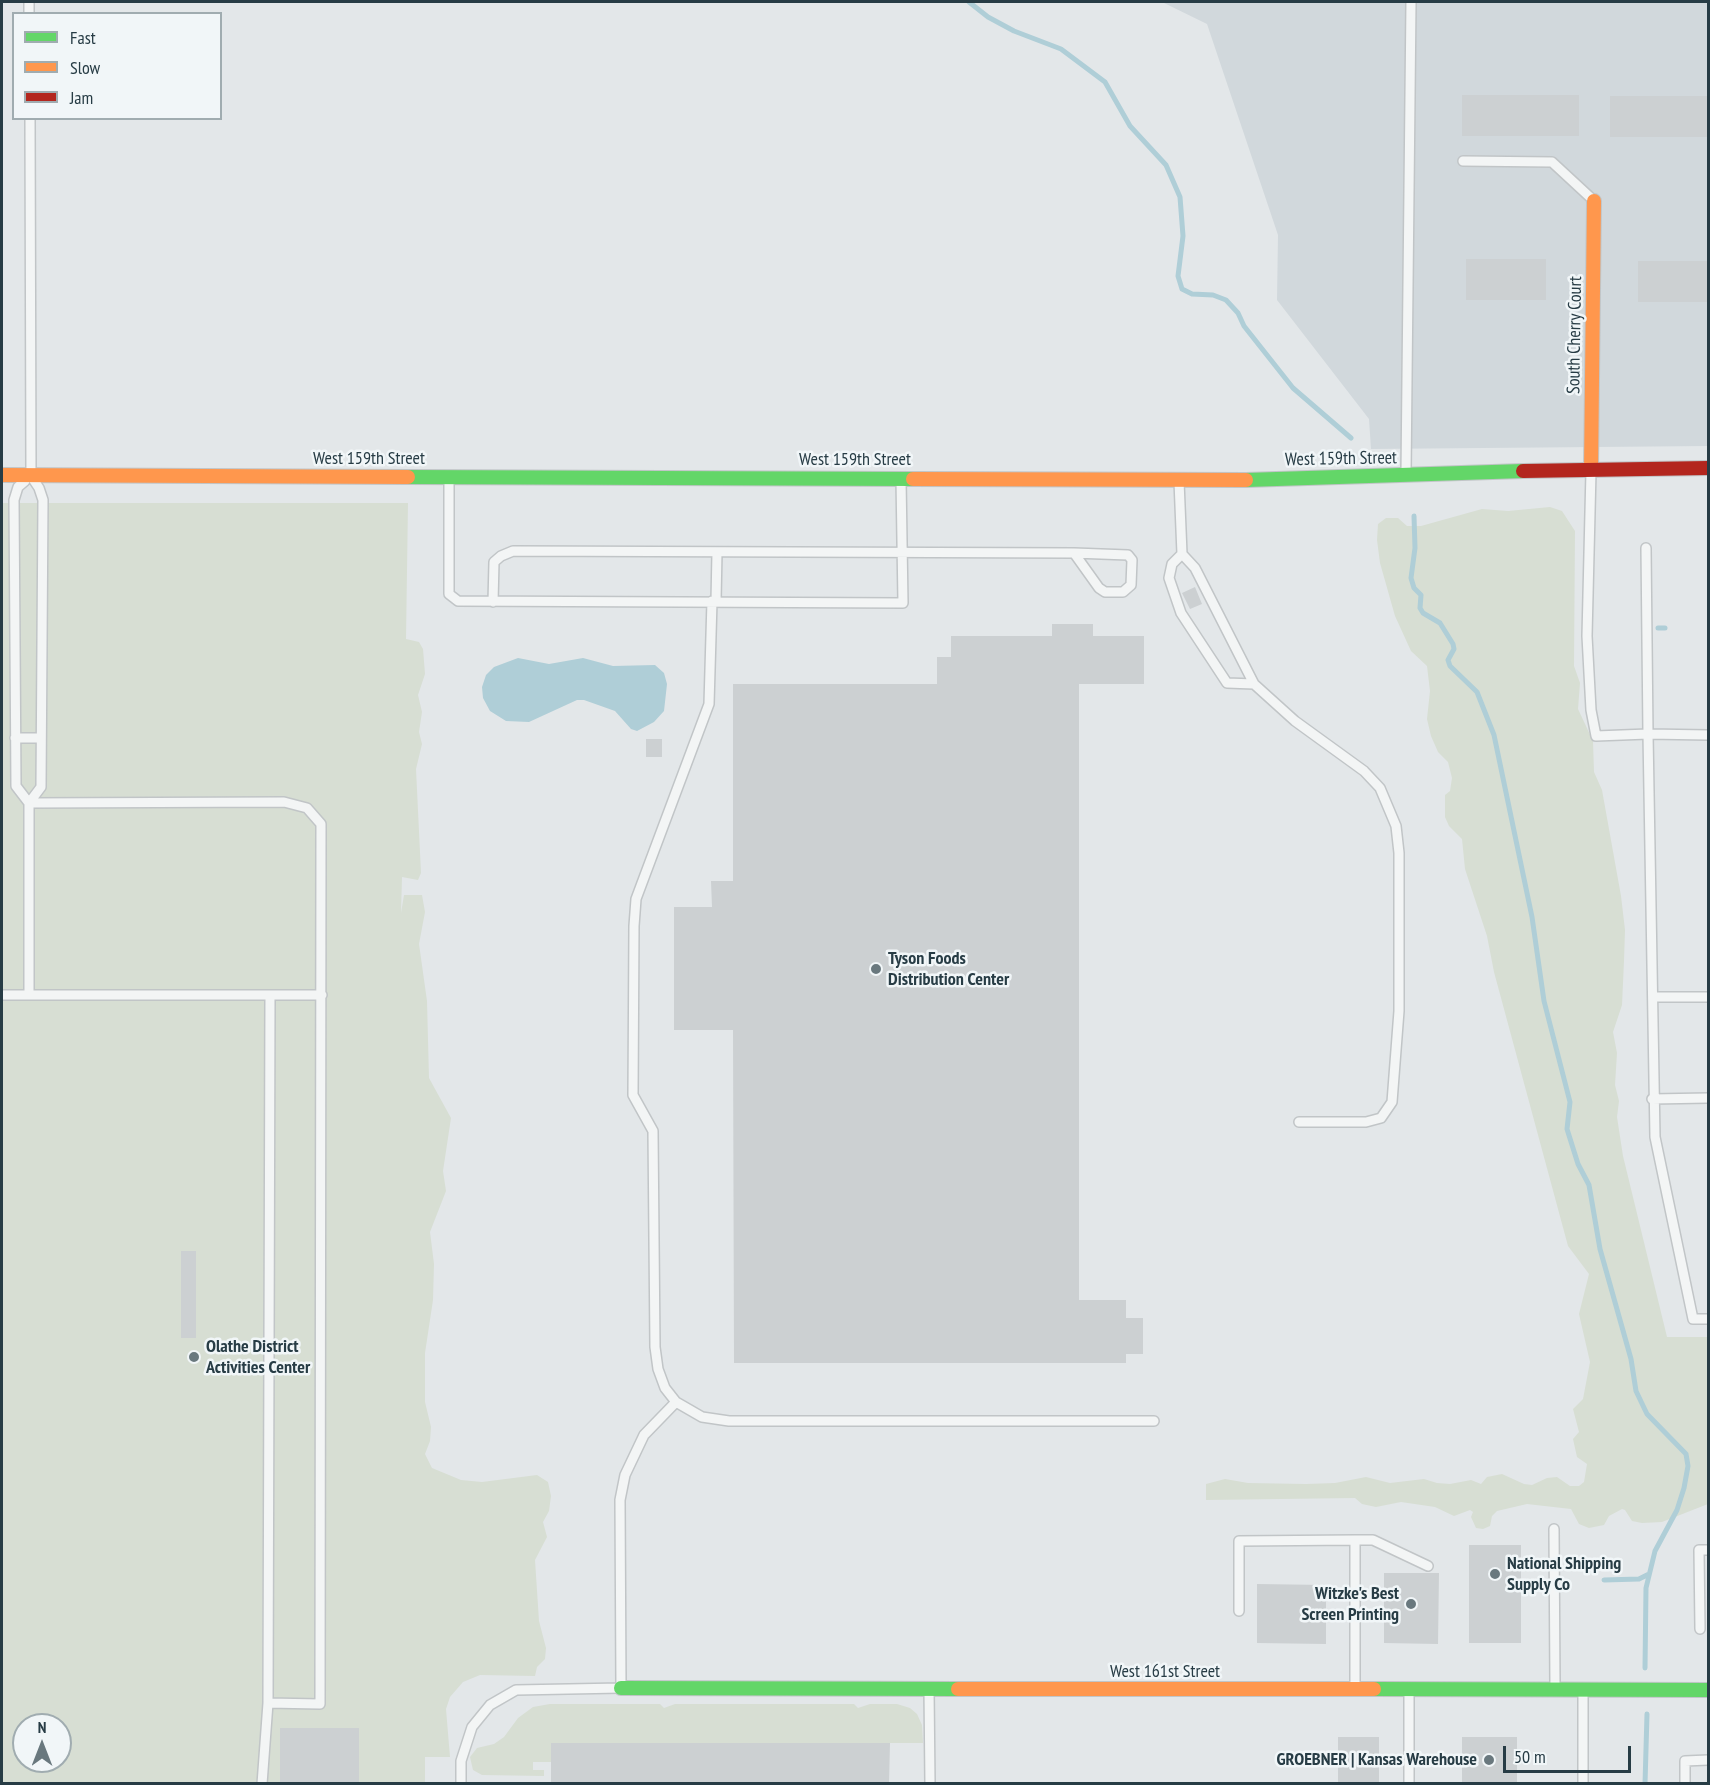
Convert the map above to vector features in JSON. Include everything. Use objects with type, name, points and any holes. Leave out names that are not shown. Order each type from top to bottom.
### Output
[{"type":"street","name":"South Cherry Court","points":[[1591,469],[1594,201]]},
{"type":"street","name":"West 159th Street","points":[[2,475],[1179,479],[1708,468]]},
{"type":"street","name":"West 161st Street","points":[[621,1688],[1708,1690]]},
{"type":"lane","points":[[1406,476],[1411,2]]},
{"type":"lane","points":[[29,995],[29,803],[41,787],[43,500],[31,476],[30,120]]},
{"type":"lane","points":[[1463,161],[1552,162],[1594,201]]},
{"type":"lane","points":[[1591,469],[1587,636],[1591,710],[1596,736],[1708,735]]},
{"type":"lane","points":[[29,803],[16,786],[14,500],[18,487],[31,476]]},
{"type":"lane","points":[[449,477],[449,594],[458,601],[903,603],[901,478]]},
{"type":"lane","points":[[1179,479],[1182,554],[1195,568],[1254,684],[1295,721],[1364,771],[1380,788],[1396,826],[1399,854],[1399,1011],[1392,1102],[1381,1118],[1366,1122],[1299,1122]]},
{"type":"lane","points":[[1646,548],[1647,734],[1653,998],[1652,1099],[1655,1137],[1693,1319],[1708,1319]]},
{"type":"lane","points":[[493,602],[494,562],[513,551],[1074,553],[1128,555],[1132,560],[1131,585],[1123,592],[1105,592],[1099,588],[1074,553]]},
{"type":"lane","points":[[717,552],[709,704],[636,899],[634,926],[633,1095],[653,1131],[655,1347],[658,1369],[665,1388],[676,1402],[702,1417],[729,1421],[1154,1421]]},
{"type":"lane","points":[[1182,554],[1172,564],[1169,578],[1181,613],[1227,683],[1254,684]]},
{"type":"lane","points":[[15,738],[42,738]]},
{"type":"lane","points":[[29,803],[284,802],[307,808],[321,824],[320,1704],[268,1703]]},
{"type":"lane","points":[[2,994],[321,995]]},
{"type":"lane","points":[[262,1784],[268,1703],[270,995]]},
{"type":"lane","points":[[1653,998],[1708,997]]},
{"type":"lane","points":[[1652,1099],[1708,1098]]},
{"type":"lane","points":[[461,1784],[461,1761],[472,1727],[490,1705],[516,1690],[621,1688],[620,1500],[624,1484],[644,1436],[676,1402]]},
{"type":"lane","points":[[1554,1529],[1555,1689]]},
{"type":"lane","points":[[1355,1540],[1355,1690]]},
{"type":"lane","points":[[1239,1611],[1239,1541],[1373,1540],[1428,1566]]},
{"type":"lane","points":[[1700,1629],[1699,1550],[1708,1550]]},
{"type":"lane","points":[[928,1689],[930,1784]]},
{"type":"lane","points":[[1582,1689],[1583,1784]]},
{"type":"lane","points":[[1409,1690],[1409,1784]]},
{"type":"lane","points":[[1685,1784],[1685,1761],[1708,1760]]},
{"type":"shaded area","points":[[1162,2],[1708,2],[1708,446],[1371,449],[1369,419],[1277,300],[1278,235],[1207,24]]},
{"type":"shaded area","name":"Olathe District Activities Center","points":[[2,503],[408,503],[406,639],[419,642],[423,649],[425,674],[418,695],[422,712],[419,732],[422,744],[416,769],[421,873],[418,880],[402,877],[401,913],[404,895],[422,895],[425,912],[419,944],[427,1001],[429,1078],[451,1118],[443,1171],[446,1191],[430,1232],[434,1264],[433,1300],[425,1353],[425,1402],[431,1427],[430,1441],[425,1454],[432,1468],[461,1480],[482,1482],[537,1475],[548,1482],[551,1496],[549,1511],[543,1522],[547,1537],[535,1560],[539,1621],[546,1648],[545,1659],[537,1667],[535,1676],[480,1675],[463,1682],[450,1697],[446,1709],[450,1757],[425,1757],[425,1783],[2,1784]]},
{"type":"shaded area","points":[[1550,507],[1562,511],[1575,531],[1574,666],[1580,683],[1578,709],[1593,741],[1594,772],[1602,790],[1625,930],[1622,1005],[1613,1032],[1617,1053],[1615,1085],[1619,1101],[1617,1117],[1623,1156],[1667,1337],[1708,1337],[1708,1504],[1662,1522],[1632,1521],[1622,1509],[1609,1516],[1604,1525],[1589,1528],[1579,1524],[1571,1509],[1527,1504],[1497,1511],[1492,1516],[1490,1526],[1483,1529],[1476,1528],[1471,1517],[1473,1512],[1470,1510],[1454,1516],[1435,1507],[1401,1502],[1376,1507],[1362,1504],[1355,1498],[1206,1500],[1206,1484],[1225,1479],[1248,1483],[1306,1484],[1335,1483],[1366,1477],[1390,1483],[1424,1479],[1450,1484],[1471,1480],[1481,1484],[1487,1477],[1502,1474],[1524,1484],[1532,1485],[1547,1478],[1557,1477],[1570,1486],[1579,1486],[1584,1482],[1587,1464],[1577,1457],[1573,1439],[1579,1432],[1573,1409],[1583,1399],[1590,1362],[1579,1314],[1589,1274],[1568,1246],[1494,972],[1487,936],[1465,869],[1462,839],[1449,826],[1445,817],[1445,795],[1450,791],[1452,778],[1448,762],[1438,752],[1431,736],[1427,719],[1430,691],[1427,666],[1411,651],[1395,616],[1380,563],[1377,540],[1378,524],[1386,518],[1398,518],[1407,526],[1421,526],[1482,509],[1508,511]]},
{"type":"shaded area","points":[[550,1704],[660,1704],[664,1708],[675,1704],[854,1704],[858,1708],[870,1704],[897,1704],[910,1708],[917,1714],[922,1725],[923,1743],[552,1743],[551,1762],[533,1762],[533,1770],[544,1770],[544,1776],[482,1775],[473,1770],[470,1757],[477,1748],[494,1744],[504,1737],[518,1718],[533,1707]]},
{"type":"water","points":[[518,658],[549,664],[583,658],[613,666],[655,665],[664,673],[667,684],[664,711],[654,722],[637,731],[631,729],[615,711],[584,700],[577,700],[529,722],[506,721],[490,711],[483,698],[482,687],[486,675],[494,667]]},
{"type":"building","points":[[1462,95],[1579,95],[1579,136],[1462,136]]},
{"type":"building","points":[[1610,96],[1708,96],[1708,137],[1610,137]]},
{"type":"building","points":[[1466,259],[1546,259],[1546,300],[1466,300]]},
{"type":"building","points":[[1638,261],[1708,261],[1708,302],[1638,302]]},
{"type":"building","points":[[1195,587],[1202,604],[1190,609],[1182,593]]},
{"type":"building","name":"Tyson Foods Distribution Center","points":[[1052,624],[1093,624],[1093,636],[1144,636],[1144,684],[1079,684],[1079,1300],[1126,1300],[1126,1318],[1143,1318],[1143,1354],[1126,1354],[1126,1363],[734,1363],[733,1030],[674,1030],[674,907],[712,907],[711,881],[733,881],[733,684],[937,684],[937,657],[951,657],[951,636],[1052,636]]},
{"type":"building","points":[[646,739],[662,739],[662,757],[646,757]]},
{"type":"building","points":[[181,1251],[196,1251],[196,1338],[181,1338]]},
{"type":"building","name":"National Shipping Supply Co","points":[[1469,1545],[1521,1545],[1521,1643],[1469,1643]]},
{"type":"building","name":"Witzke's Best Screen Printing","points":[[1384,1573],[1439,1573],[1438,1644],[1384,1643]]},
{"type":"building","points":[[1257,1584],[1326,1585],[1326,1644],[1257,1643]]},
{"type":"building","points":[[280,1728],[359,1728],[359,1784],[280,1784]]},
{"type":"building","points":[[1338,1737],[1379,1737],[1379,1784],[1338,1784]]},
{"type":"building","name":"GROEBNER | Kansas Warehouse","points":[[1462,1737],[1517,1737],[1517,1784],[1462,1784]]},
{"type":"building","points":[[551,1743],[890,1743],[889,1784],[551,1784]]},
{"type":"waterway","points":[[969,2],[988,17],[1014,31],[1061,49],[1105,82],[1130,126],[1166,165],[1180,197],[1183,236],[1178,276],[1182,289],[1192,294],[1213,295],[1226,300],[1293,388],[1351,438]]},
{"type":"waterway","points":[[1414,516],[1415,548],[1411,578],[1414,588],[1421,595],[1420,608],[1423,613],[1440,623],[1453,644],[1454,649],[1448,660],[1450,666],[1477,692],[1494,735],[1532,917],[1544,1001],[1570,1102],[1567,1129],[1578,1164],[1589,1185],[1600,1249],[1631,1359],[1636,1391],[1647,1414],[1686,1454],[1688,1466],[1684,1488],[1677,1510],[1655,1551],[1646,1588],[1645,1668]]},
{"type":"waterway","points":[[1658,628],[1665,628]]},
{"type":"waterway","points":[[1604,1580],[1639,1579],[1649,1574]]},
{"type":"waterway","points":[[1645,1784],[1647,1714]]},
{"type":"traffic: fast","points":[[1246,480],[1523,471]]},
{"type":"traffic: fast","points":[[408,477],[913,479]]},
{"type":"traffic: fast","points":[[621,1688],[958,1689]]},
{"type":"traffic: fast","points":[[1374,1689],[1708,1690]]},
{"type":"traffic: slow","points":[[1591,469],[1594,201]]},
{"type":"traffic: slow","points":[[2,475],[408,477]]},
{"type":"traffic: slow","points":[[913,479],[1246,480]]},
{"type":"traffic: slow","points":[[958,1689],[1374,1689]]},
{"type":"traffic: jam","points":[[1523,471],[1708,468]]},
{"type":"place","name":"Tyson Foods Distribution Center","points":[[876,969]]},
{"type":"place","name":"Olathe District Activities Center","points":[[194,1357]]},
{"type":"place","name":"National Shipping Supply Co","points":[[1495,1574]]},
{"type":"place","name":"Witzke's Best Screen Printing","points":[[1411,1604]]},
{"type":"place","name":"GROEBNER | Kansas Warehouse","points":[[1489,1760]]}]
